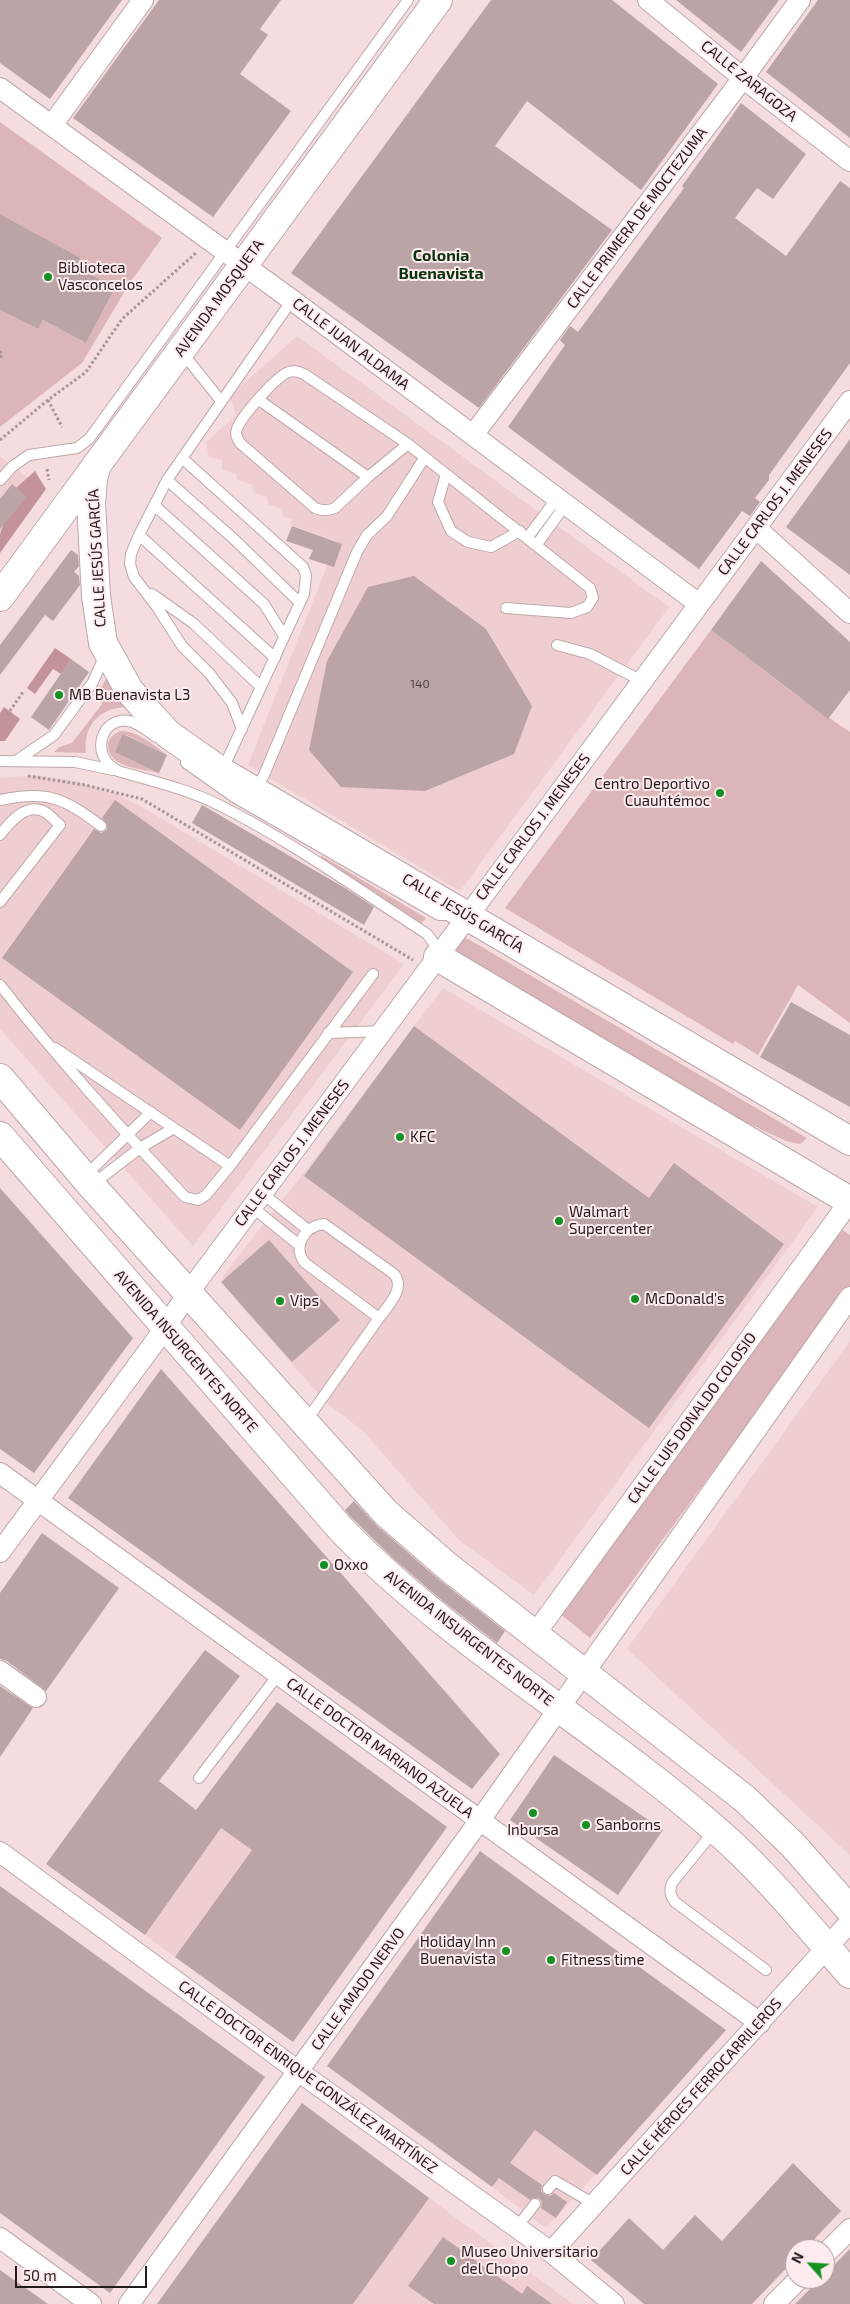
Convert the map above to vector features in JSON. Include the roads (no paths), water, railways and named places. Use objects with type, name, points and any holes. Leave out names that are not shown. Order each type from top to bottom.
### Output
[{"type":"main road","name":"AVENIDA MOSQUETA","points":[[0,597],[180,351],[227,252],[438,0]]},
{"type":"main road","name":"CALLE JESÚS GARCÍA","points":[[97,464],[93,479],[91,503],[100,632],[107,651],[129,690],[168,734],[222,772],[850,1141]]},
{"type":"main road","points":[[433,963],[850,1201]]},
{"type":"main road","points":[[0,1078],[304,1424],[408,1534],[745,1799],[793,1845],[850,1910]]},
{"type":"main road","name":"AVENIDA INSURGENTES NORTE","points":[[5,1149],[165,1327],[340,1528],[381,1570],[428,1610],[716,1829],[750,1862],[850,1974]]},
{"type":"street","points":[[52,125],[143,0]]},
{"type":"street","name":"CALLE ZARAGOZA","points":[[648,0],[743,78],[850,161]]},
{"type":"street","name":"CALLE PRIMERA DE MOCTEZUMA","points":[[473,435],[800,0]]},
{"type":"street","name":"CALLE JUAN ALDAMA","points":[[0,88],[227,252],[699,604]]},
{"type":"street","name":"CALLE CARLOS J. MENESES","points":[[0,1552],[189,1292],[850,401]]},
{"type":"street","points":[[756,528],[850,613]]},
{"type":"street","name":"CALLE LUIS DONALDO COLOSIO","points":[[534,1634],[850,1201]]},
{"type":"street","points":[[583,1672],[850,1297]]},
{"type":"street","name":"CALLE DOCTOR MARIANO AZUELA","points":[[0,1474],[760,2023]]},
{"type":"street","points":[[0,1671],[36,1697]]},
{"type":"street","name":"CALLE AMADO NERVO","points":[[129,2304],[480,1820],[583,1672]]},
{"type":"street","name":"CALLE DOCTOR ENRIQUE GONZÁLEZ MARTÍNEZ","points":[[0,1852],[298,2071],[551,2252],[614,2304]]},
{"type":"street","name":"CALLE HÉROES FERROCARRILEROS","points":[[551,2252],[850,1922]]},
{"type":"street","points":[[835,2244],[850,2229]]},
{"type":"street","points":[[0,2238],[91,2304]]},
{"type":"street","points":[[774,2304],[789,2289]]},
{"type":"lane","points":[[1,478],[13,466],[29,455],[77,448],[90,439],[408,0]]},
{"type":"lane","points":[[242,729],[232,702],[210,674],[182,646],[134,577],[130,564],[139,535],[167,480],[292,300]]},
{"type":"lane","points":[[180,351],[221,401]]},
{"type":"lane","points":[[408,444],[368,477],[335,508],[328,511],[315,508],[240,443],[237,437],[239,424],[259,400],[283,375],[297,371],[408,444],[425,457],[537,544],[590,588],[593,598],[587,607],[571,613],[506,608]]},
{"type":"lane","points":[[259,400],[368,477]]},
{"type":"lane","points":[[255,791],[264,775],[357,552],[367,535],[387,516],[425,457]]},
{"type":"lane","points":[[182,458],[303,567],[306,575],[306,585],[300,603],[222,772]]},
{"type":"lane","points":[[446,474],[438,502],[451,531],[468,542],[491,547],[524,534],[561,501]]},
{"type":"lane","points":[[167,480],[235,540],[300,603]]},
{"type":"lane","points":[[537,544],[561,501]]},
{"type":"lane","points":[[154,505],[264,604],[284,636]]},
{"type":"lane","points":[[139,535],[274,658]]},
{"type":"lane","points":[[141,586],[194,623],[261,687]]},
{"type":"lane","points":[[557,645],[590,654],[642,681]]},
{"type":"lane","points":[[16,761],[54,735],[93,682],[107,651]]},
{"type":"lane","points":[[118,771],[109,766],[102,757],[101,746],[104,734],[110,726],[118,722],[129,721],[140,726],[167,746]]},
{"type":"lane","points":[[181,759],[234,798],[439,916],[468,915]]},
{"type":"lane","points":[[0,761],[75,762],[178,787],[219,805],[314,860],[427,934],[434,945],[433,963]]},
{"type":"lane","points":[[0,800],[25,794],[54,798],[67,802],[101,826]]},
{"type":"lane","points":[[0,835],[11,820],[31,810],[44,812],[60,825],[0,902]]},
{"type":"lane","points":[[0,984],[42,1039],[128,1135],[185,1197],[191,1200],[198,1200],[206,1195],[230,1166],[373,974]]},
{"type":"lane","points":[[328,1034],[384,1030]]},
{"type":"lane","points":[[42,1039],[230,1166]]},
{"type":"lane","points":[[88,1180],[151,1112]]},
{"type":"lane","points":[[88,1180],[174,1128]]},
{"type":"lane","points":[[257,1200],[308,1230]]},
{"type":"lane","points":[[257,1200],[299,1245]]},
{"type":"lane","points":[[304,1424],[379,1318],[397,1292],[399,1286],[398,1279],[331,1228],[324,1224],[315,1225],[308,1230],[299,1245],[300,1257],[305,1263],[379,1318]]},
{"type":"lane","points":[[199,1778],[278,1674]]},
{"type":"lane","points":[[716,1829],[672,1883],[670,1889],[671,1896],[675,1902],[766,1970]]},
{"type":"lane","points":[[548,2189],[554,2181],[594,2204]]},
{"type":"lane","points":[[517,2227],[535,2204]]},
{"type":"place","name":"Biblioteca Vasconcelos","points":[[48,277]]},
{"type":"place","name":"MB Buenavista L3","points":[[59,695]]},
{"type":"place","name":"Centro Deportivo Cuauhtémoc","points":[[720,793]]},
{"type":"place","name":"KFC","points":[[400,1137]]},
{"type":"place","name":"Walmart Supercenter","points":[[559,1221]]},
{"type":"place","name":"McDonald's","points":[[635,1299]]},
{"type":"place","name":"Vips","points":[[280,1301]]},
{"type":"place","name":"Oxxo","points":[[324,1565]]},
{"type":"place","name":"Inbursa","points":[[533,1813]]},
{"type":"place","name":"Sanborns","points":[[586,1825]]},
{"type":"place","name":"Holiday Inn Buenavista","points":[[506,1951]]},
{"type":"place","name":"Fitness time","points":[[551,1960]]},
{"type":"place","name":"Museo Universitario del Chopo","points":[[451,2261]]},
{"type":"district","name":"Colonia Buenavista","points":[[441,265]]}]
